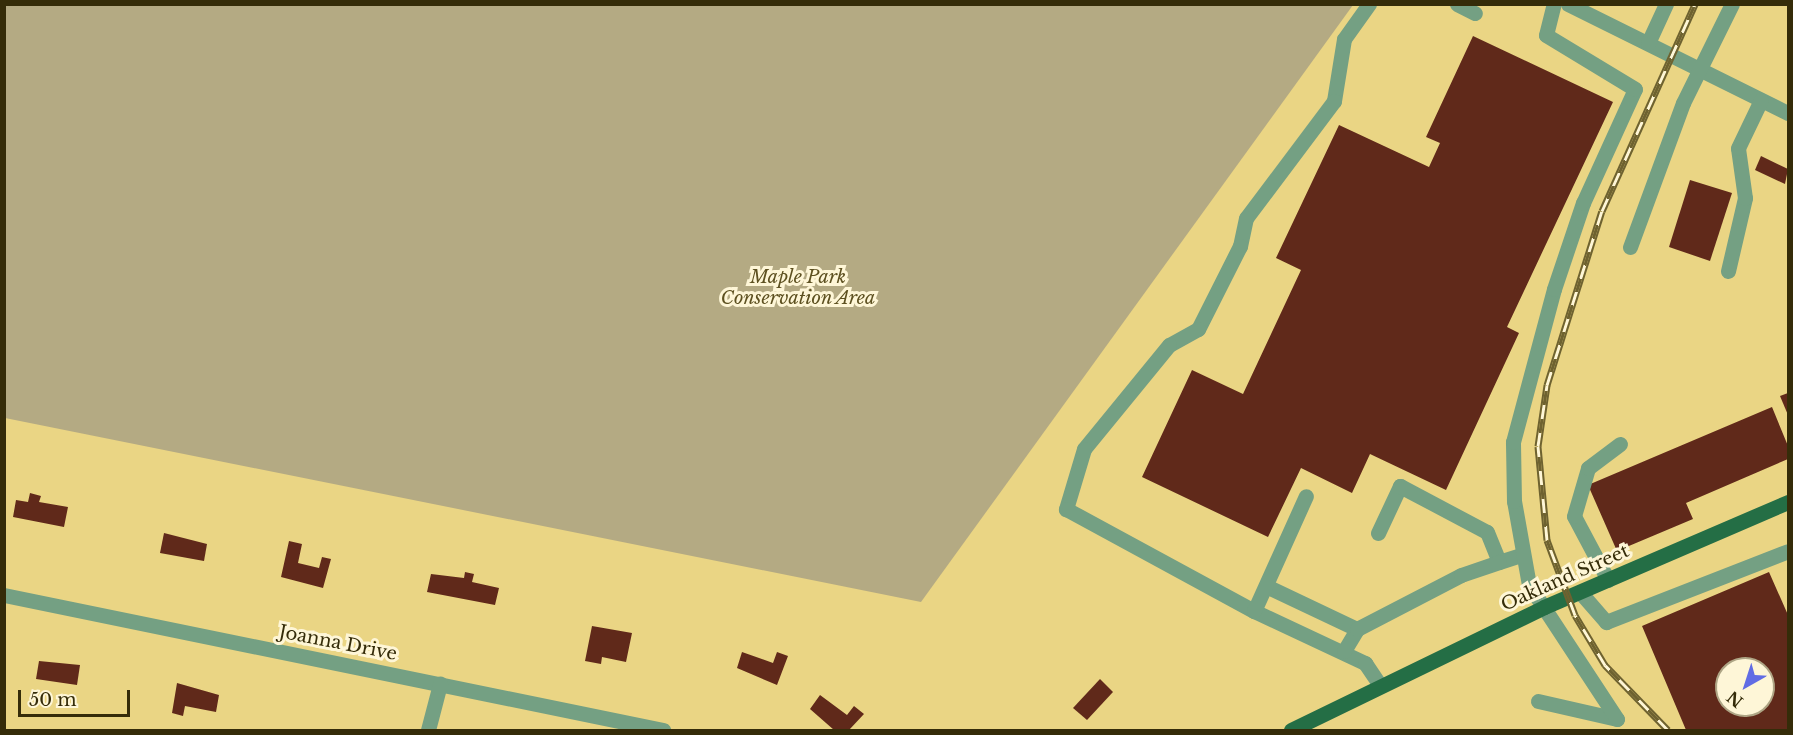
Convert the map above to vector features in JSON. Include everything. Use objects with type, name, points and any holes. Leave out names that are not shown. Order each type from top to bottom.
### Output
[{"type":"main road","name":"Oakland Street","points":[[1291,730],[1360,694],[1544,607],[1788,502]]},
{"type":"street","points":[[1370,4],[1344,39],[1334,101],[1246,218],[1240,246],[1198,329],[1169,345],[1084,449],[1066,509],[1254,611],[1344,651],[1365,663],[1380,685]]},
{"type":"street","points":[[1457,4],[1475,13]]},
{"type":"street","points":[[1539,701],[1617,719],[1529,585],[1514,501],[1513,442],[1554,289],[1583,202],[1635,89],[1546,35],[1554,4]]},
{"type":"street","points":[[1568,4],[1788,113]]},
{"type":"street","points":[[1648,43],[1666,4]]},
{"type":"street","points":[[1630,247],[1679,112],[1732,4]]},
{"type":"street","points":[[1728,271],[1745,198],[1738,148],[1761,100]]},
{"type":"street","points":[[1608,580],[1574,516],[1588,468],[1620,444]]},
{"type":"street","points":[[1378,533],[1400,486],[1487,532],[1499,562]]},
{"type":"street","points":[[1254,611],[1306,496]]},
{"type":"street","points":[[1580,592],[1606,622],[1788,551]]},
{"type":"street","points":[[1344,651],[1357,629],[1461,575],[1523,555]]},
{"type":"street","points":[[1266,586],[1357,629]]},
{"type":"street","name":"Joanna Drive","points":[[4,596],[663,730]]},
{"type":"street","points":[[428,730],[440,684]]},
{"type":"green space","name":"Maple Park Conservation Area","points":[[4,5],[1353,5],[921,602],[5,418]]},
{"type":"building","points":[[1473,36],[1613,102],[1507,327],[1519,333],[1446,490],[1370,454],[1352,493],[1301,468],[1268,537],[1142,477],[1192,370],[1243,394],[1301,270],[1276,258],[1339,125],[1429,167],[1440,143],[1426,137]]},
{"type":"building","points":[[1761,156],[1788,169],[1785,184],[1755,170]]},
{"type":"building","points":[[1690,180],[1732,193],[1710,261],[1669,247]]},
{"type":"building","points":[[1788,393],[1788,415],[1780,396]]},
{"type":"building","points":[[1772,407],[1788,446],[1788,459],[1686,503],[1693,519],[1617,551],[1588,485]]},
{"type":"building","points":[[30,493],[41,496],[39,502],[68,507],[64,527],[13,517],[16,500],[28,502]]},
{"type":"building","points":[[164,533],[207,544],[204,561],[160,553]]},
{"type":"building","points":[[289,541],[302,544],[298,563],[319,568],[322,557],[331,559],[323,588],[281,577]]},
{"type":"building","points":[[465,572],[474,574],[472,582],[499,588],[495,605],[427,592],[431,574],[464,578]]},
{"type":"building","points":[[1769,572],[1788,615],[1788,730],[1686,730],[1642,626]]},
{"type":"building","points":[[592,626],[632,633],[626,662],[602,657],[601,664],[585,661]]},
{"type":"building","points":[[742,652],[773,663],[777,652],[788,656],[777,685],[737,668]]},
{"type":"building","points":[[39,661],[80,665],[77,685],[36,679]]},
{"type":"building","points":[[1100,679],[1113,692],[1087,720],[1073,708]]},
{"type":"building","points":[[177,683],[219,695],[216,712],[185,706],[183,716],[172,713]]},
{"type":"building","points":[[820,695],[847,715],[854,706],[864,714],[849,730],[834,730],[810,709]]},
{"type":"railway","points":[[1668,730],[1605,665],[1575,615],[1547,540],[1538,446],[1547,385],[1602,211],[1695,4]]}]
